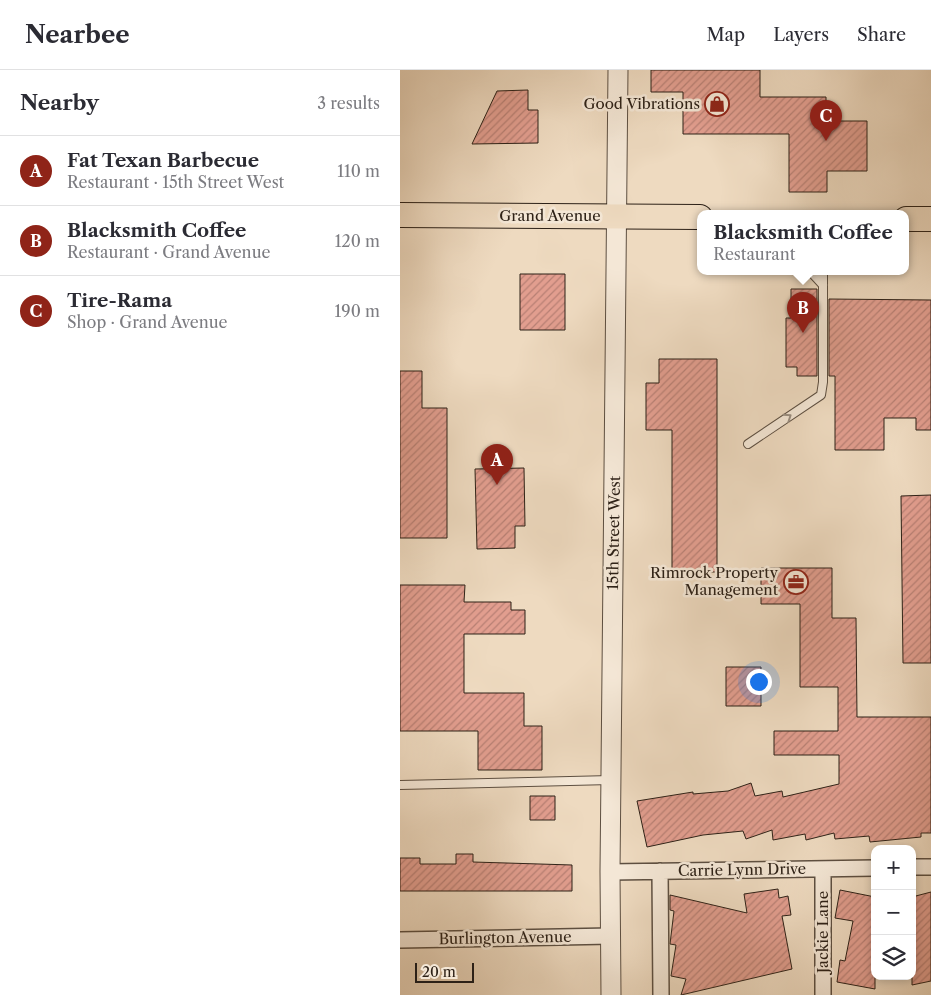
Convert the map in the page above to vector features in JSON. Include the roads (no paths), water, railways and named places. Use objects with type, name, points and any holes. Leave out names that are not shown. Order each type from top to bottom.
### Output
[{"type":"main road","name":"Grand Avenue","points":[[400,215],[697,217]]},
{"type":"main road","points":[[909,219],[931,219]]},
{"type":"street","name":"15th Street West","points":[[611,995],[610,872],[618,70]]},
{"type":"street","points":[[916,867],[931,867]]},
{"type":"street","name":"Carrie Lynn Drive","points":[[610,872],[871,868]]},
{"type":"street","name":"Jackie Lane","points":[[823,869],[823,995]]},
{"type":"street","points":[[660,871],[661,995]]},
{"type":"street","name":"Burlington Avenue","points":[[400,940],[611,936]]},
{"type":"lane","points":[[814,275],[823,285]]},
{"type":"lane","points":[[748,444],[821,395],[824,382],[823,275]]},
{"type":"lane","points":[[400,784],[611,780]]},
{"type":"place","name":"Good Vibrations","points":[[717,104]]},
{"type":"place","name":"Tire-Rama","points":[[826,141]]},
{"type":"place","name":"Blacksmith Coffee","points":[[803,333]]},
{"type":"place","name":"Fat Texan Barbecue","points":[[497,485]]},
{"type":"place","name":"Rimrock Property Management","points":[[796,582]]}]
